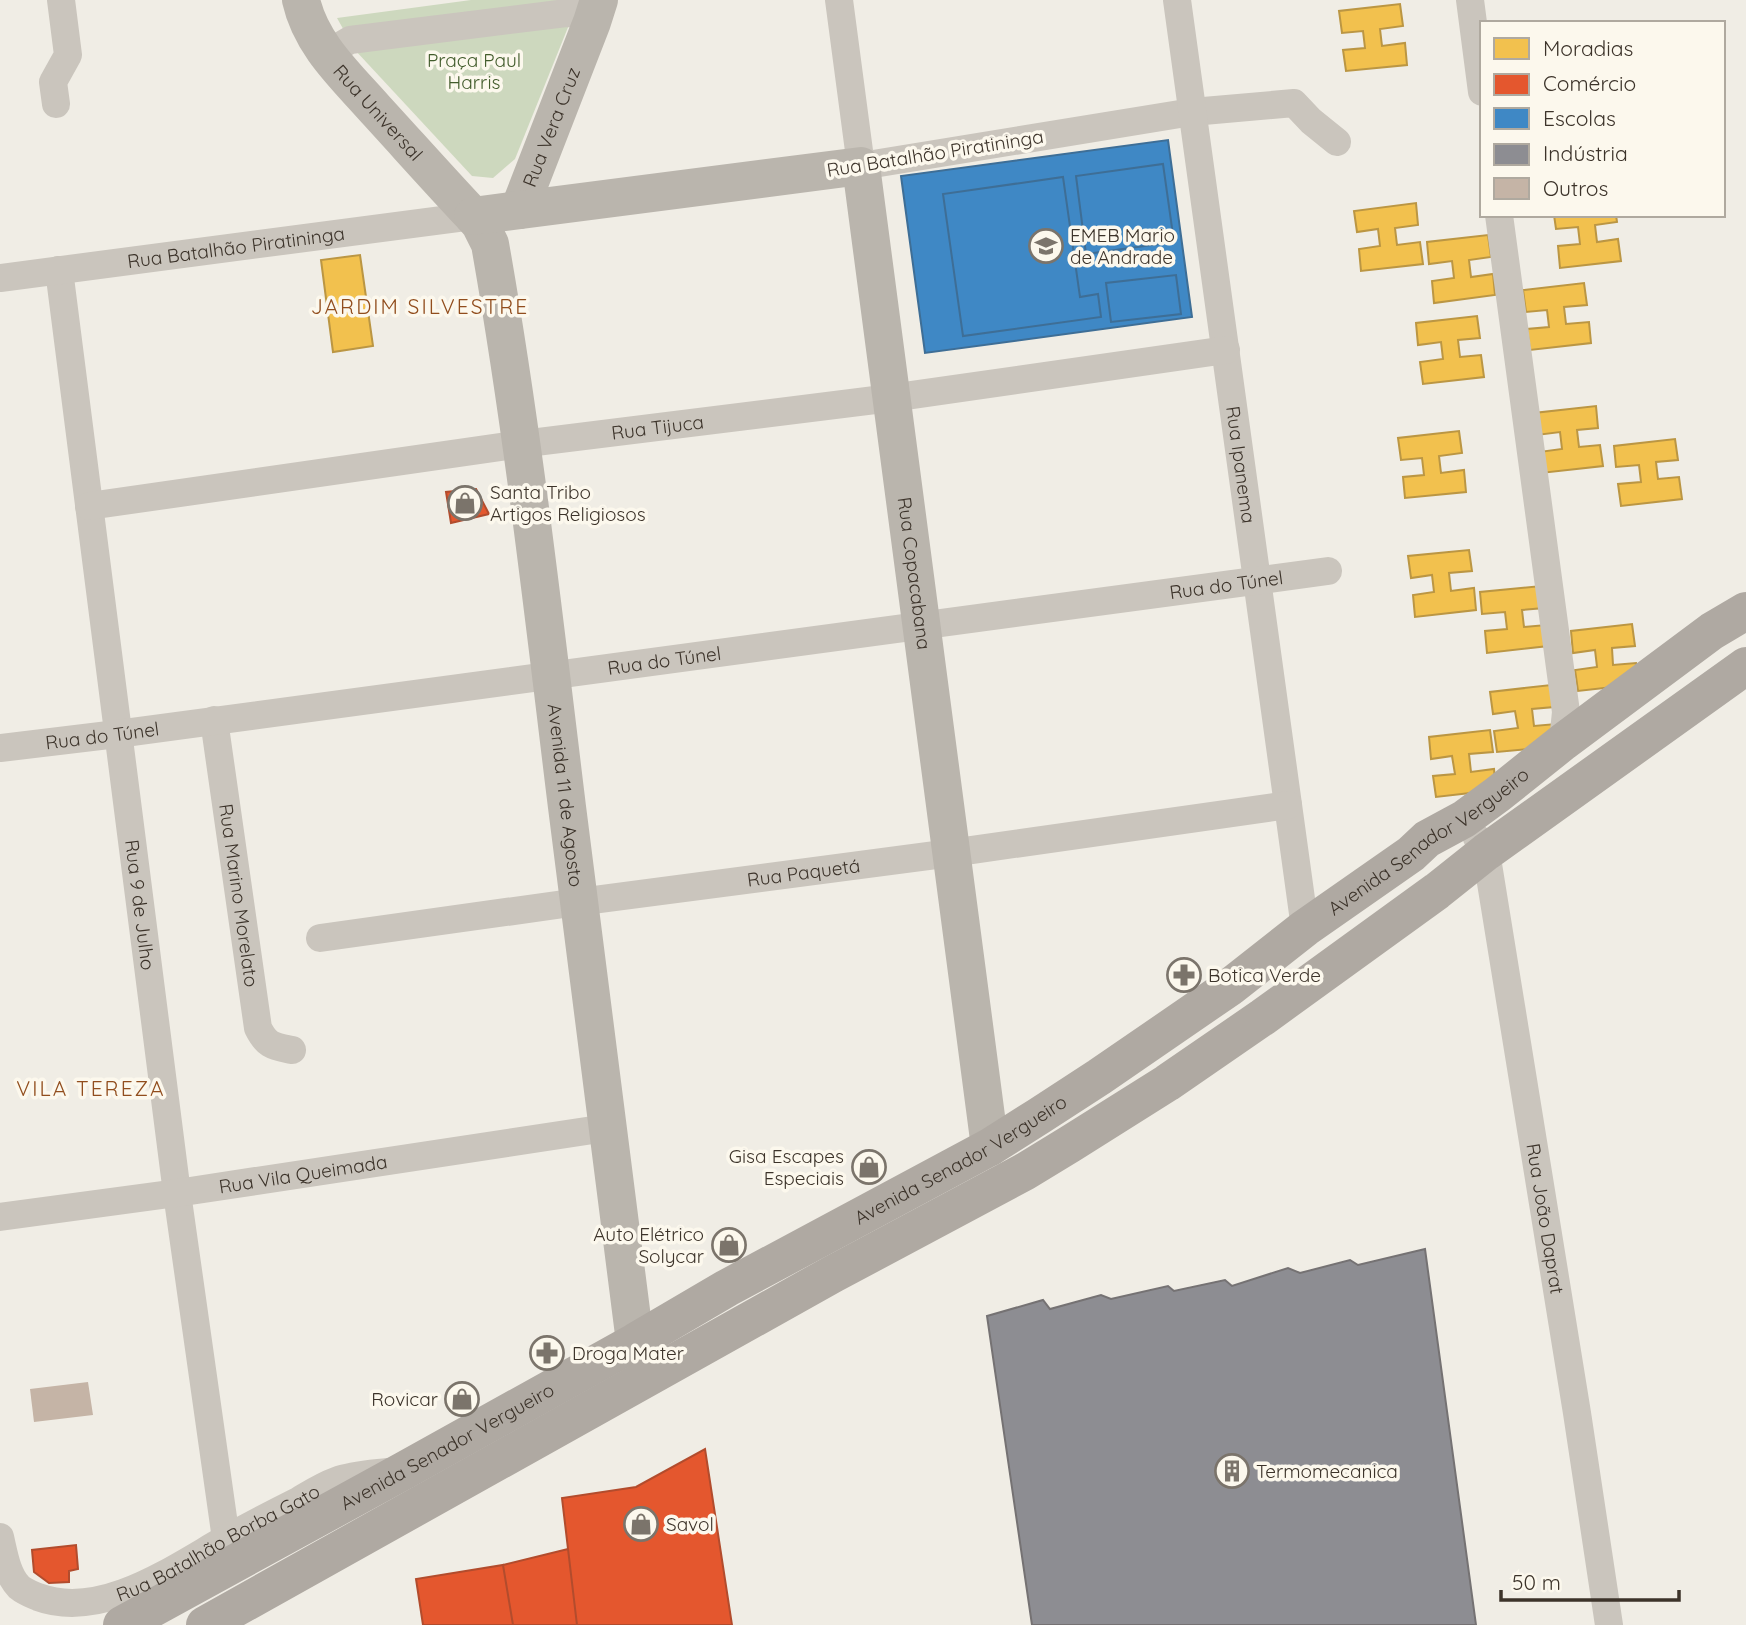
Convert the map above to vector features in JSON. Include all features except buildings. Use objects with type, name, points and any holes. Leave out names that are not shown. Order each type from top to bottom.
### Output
[{"type":"main road","name":"Avenida Senador Vergueiro","points":[[122,1625],[635,1342],[727,1288],[990,1147],[1099,1077],[1230,987],[1305,928],[1412,854],[1427,839],[1464,819],[1713,631],[1746,611]]},
{"type":"main road","name":"Avenida Senador Vergueiro","points":[[205,1625],[1081,1138],[1263,1017],[1437,891],[1486,852],[1746,666]]},
{"type":"street","points":[[56,104],[53,82],[68,55],[61,0]]},
{"type":"street","name":"Rua Universal","points":[[300,0],[308,24],[326,54],[473,216]]},
{"type":"street","name":"Rua Copacabana","points":[[839,0],[990,1147]]},
{"type":"street","name":"Rua Ipanema","points":[[1177,0],[1305,928]]},
{"type":"street","points":[[1469,0],[1480,78]]},
{"type":"street","points":[[326,54],[350,40],[596,11]]},
{"type":"street","name":"Rua Vera Cruz","points":[[473,216],[519,210],[596,11]]},
{"type":"street","name":"Rua Batalhão Piratininga","points":[[519,210],[861,166],[1192,112],[1294,103],[1337,142]]},
{"type":"street","name":"Rua Batalhão Piratininga","points":[[0,278],[473,216]]},
{"type":"street","name":"Avenida 11 de Agosto","points":[[473,216],[490,244],[520,444],[635,1342],[655,1373]]},
{"type":"street","points":[[1499,217],[1566,712],[1563,742]]},
{"type":"street","name":"Rua 9 de Julho","points":[[59,270],[177,1193],[226,1539]]},
{"type":"street","name":"Rua Tijuca","points":[[89,506],[520,444],[891,398],[1226,350]]},
{"type":"street","name":"Rua do Túnel","points":[[0,748],[1328,571]]},
{"type":"street","name":"Rua Marino Morelato","points":[[214,720],[258,1028],[264,1040],[272,1046],[292,1050]]},
{"type":"street","name":"Rua Paquetá","points":[[320,938],[1288,805]]},
{"type":"street","name":"Rua João Daprat","points":[[1464,819],[1486,852],[1609,1625]]},
{"type":"street","name":"Rua Vila Queimada","points":[[0,1217],[606,1128]]},
{"type":"street","name":"Rua Batalhão Borba Gato","points":[[0,1538],[8,1566],[20,1588],[45,1600],[89,1601],[130,1590],[157,1578],[334,1481],[363,1474],[405,1470]]},
{"type":"green space","name":"Praça Paul Harris","points":[[471,0],[579,0],[515,159],[493,178],[472,176],[355,50],[337,18]]},
{"type":"place","name":"EMEB Mario de Andrade","points":[[1046,246]]},
{"type":"place","name":"Santa Tribo Artigos Religiosos","points":[[465,503]]},
{"type":"place","name":"Botica Verde","points":[[1184,975]]},
{"type":"place","name":"Gisa Escapes Especiais","points":[[869,1167]]},
{"type":"place","name":"Auto Elétrico Solycar","points":[[729,1245]]},
{"type":"place","name":"Droga Mater","points":[[547,1353]]},
{"type":"place","name":"Rovicar","points":[[462,1399]]},
{"type":"place","name":"Termomecanica","points":[[1232,1471]]},
{"type":"place","name":"Savol","points":[[641,1524]]},
{"type":"district","name":"JARDIM SILVESTRE","points":[[420,307]]},
{"type":"district","name":"VILA TEREZA","points":[[91,1089]]}]
